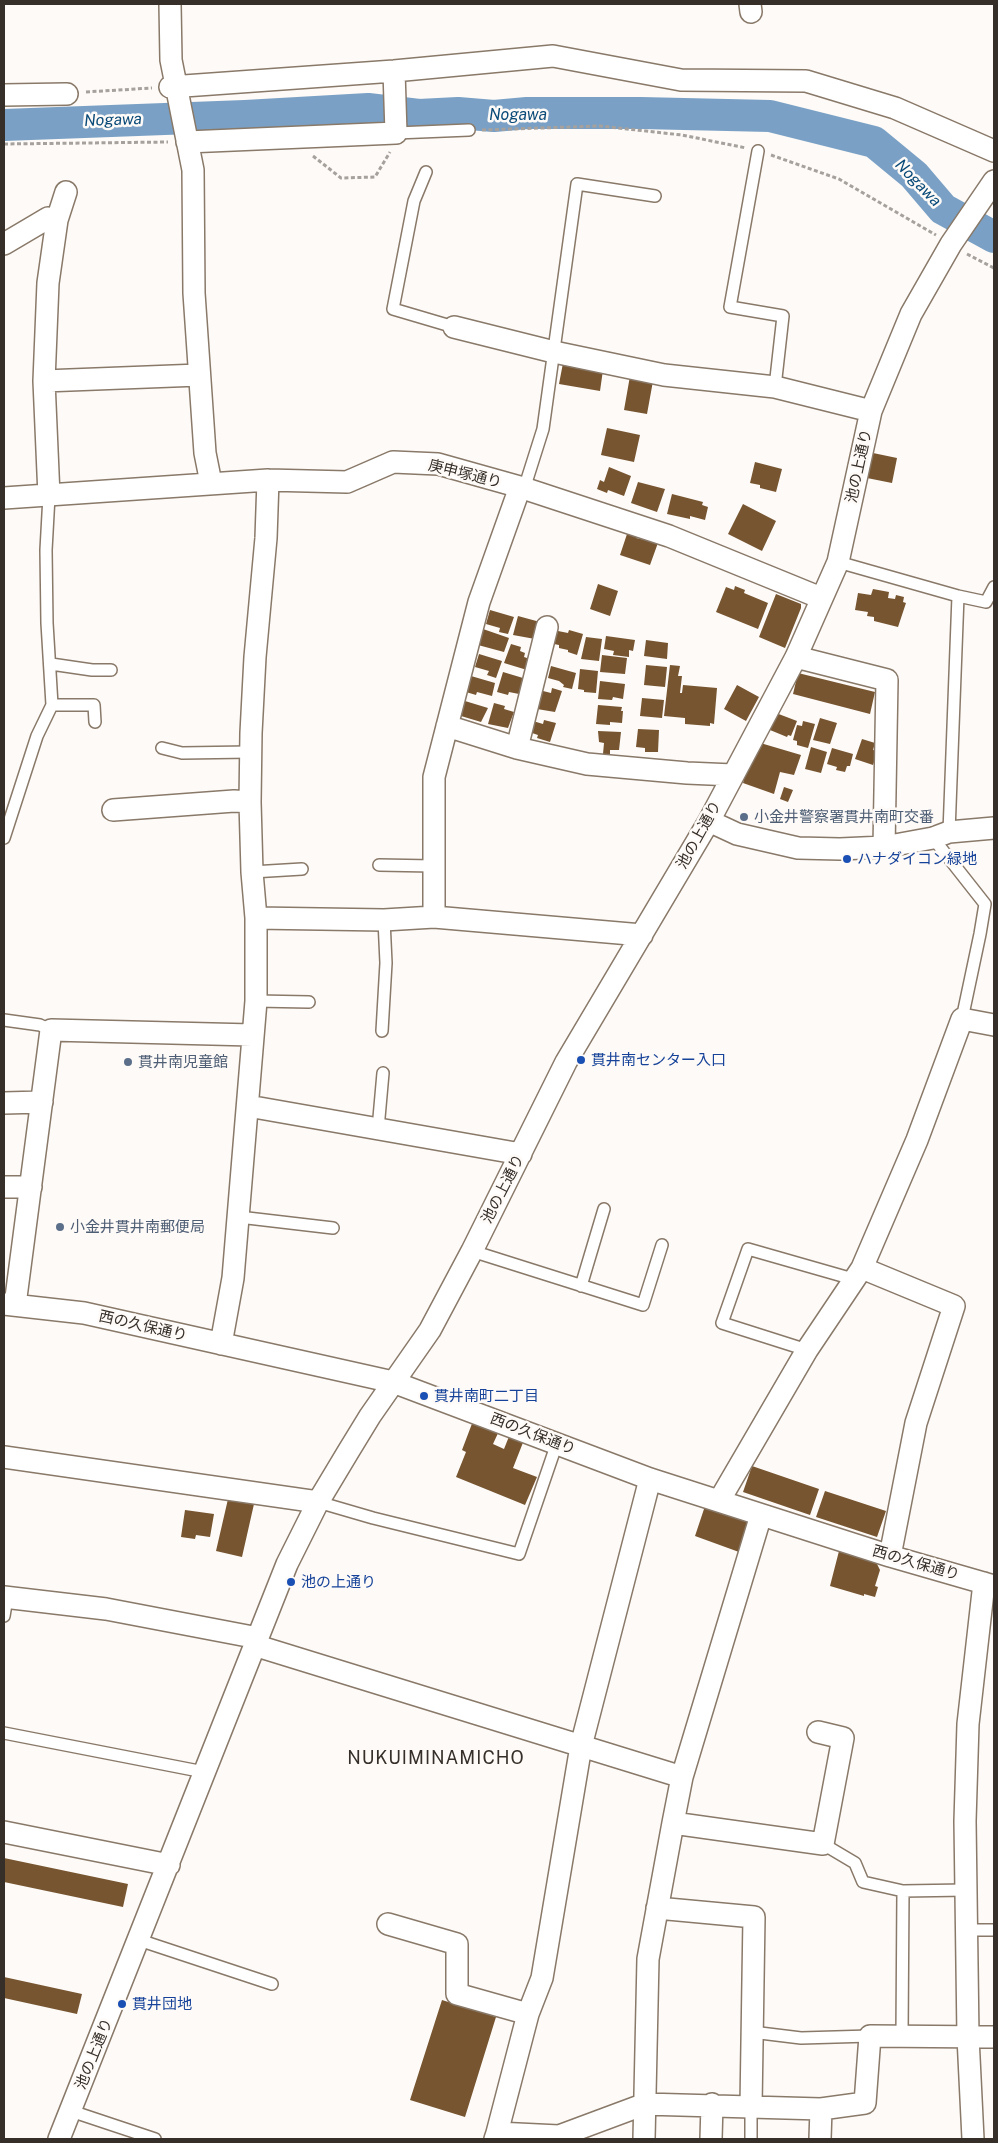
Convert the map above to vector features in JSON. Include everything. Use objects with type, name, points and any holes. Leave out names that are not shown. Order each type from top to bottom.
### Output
[{"type":"street","points":[[170,4],[170,60],[173,87],[188,142],[193,170],[194,293],[206,454],[211,484]]},
{"type":"street","points":[[173,87],[394,71],[553,56],[681,80],[806,81],[895,108],[994,150]]},
{"type":"street","points":[[188,142],[399,133],[394,71]]},
{"type":"street","points":[[4,96],[67,94]]},
{"type":"street","name":"池の上通り","points":[[59,2139],[287,1564],[318,1502],[370,1416],[430,1330],[472,1251],[566,1062],[709,820],[796,657],[838,562],[871,411],[910,314],[951,244],[994,181]]},
{"type":"street","points":[[49,496],[44,381],[48,283],[57,220],[66,192]]},
{"type":"street","points":[[4,244],[48,218],[57,220]]},
{"type":"street","points":[[454,327],[554,352],[664,376],[775,387],[871,411]]},
{"type":"street","points":[[44,381],[199,375]]},
{"type":"street","name":"庚申塚通り","points":[[4,498],[268,480],[346,482],[393,462],[438,464],[522,488],[669,536],[821,598]]},
{"type":"street","points":[[220,1344],[232,1278],[239,1217],[256,1001],[256,918],[252,872],[250,752],[255,657],[266,538],[268,480]]},
{"type":"street","points":[[434,917],[434,777],[478,602],[522,488]]},
{"type":"street","points":[[517,748],[547,627]]},
{"type":"street","points":[[796,657],[887,680],[884,847]]},
{"type":"street","points":[[447,726],[517,748],[587,764],[733,775]]},
{"type":"street","points":[[113,810],[234,801],[250,802]]},
{"type":"street","points":[[709,820],[737,834],[798,848],[884,847],[941,835],[994,828]]},
{"type":"street","points":[[256,918],[384,920],[434,917],[642,935]]},
{"type":"street","points":[[719,1501],[807,1350],[858,1273],[917,1140],[962,1019],[994,1025]]},
{"type":"street","points":[[10,1304],[31,1186],[51,1030],[252,1035]]},
{"type":"street","points":[[4,1103],[42,1102]]},
{"type":"street","points":[[248,1106],[521,1154]]},
{"type":"street","points":[[4,1187],[31,1186]]},
{"type":"street","points":[[858,1273],[954,1306],[916,1424],[890,1556]]},
{"type":"street","name":"西の久保通り","points":[[10,1304],[84,1313],[393,1382],[650,1479],[890,1556],[989,1585]]},
{"type":"street","points":[[4,1457],[318,1502]]},
{"type":"street","points":[[650,1479],[581,1746],[542,1978],[528,2014],[496,2136],[559,2136],[645,2104],[712,2104],[821,2109],[865,2103],[870,2036],[994,2037]]},
{"type":"street","points":[[644,2139],[648,1959],[657,1908],[682,1777],[761,1515]]},
{"type":"street","points":[[973,2139],[968,2037],[966,1930],[968,1724],[989,1585]]},
{"type":"street","points":[[5,1604],[106,1609],[256,1642],[682,1777]]},
{"type":"street","points":[[673,1823],[823,1844],[843,1738],[818,1732]]},
{"type":"street","points":[[4,1832],[169,1865]]},
{"type":"street","points":[[657,1908],[754,1916],[751,2106]]},
{"type":"street","points":[[388,1924],[457,1944],[458,1994],[528,2014]]},
{"type":"street","points":[[711,2139],[712,2104]]},
{"type":"street","points":[[820,2139],[821,2109]]},
{"type":"lane","points":[[399,133],[468,130]]},
{"type":"lane","points":[[758,151],[730,307],[783,316],[775,387]]},
{"type":"lane","points":[[426,172],[414,201],[393,309],[454,327]]},
{"type":"lane","points":[[522,488],[543,429],[577,184],[655,196]]},
{"type":"lane","points":[[4,838],[36,736],[52,705],[47,614],[49,496]]},
{"type":"lane","points":[[838,562],[958,596],[986,602],[994,587]]},
{"type":"lane","points":[[958,596],[941,835],[985,904],[962,1019]]},
{"type":"lane","points":[[51,664],[92,670],[111,670]]},
{"type":"lane","points":[[52,705],[94,705],[96,722]]},
{"type":"lane","points":[[162,748],[182,753],[250,752]]},
{"type":"lane","points":[[379,865],[433,866]]},
{"type":"lane","points":[[252,872],[302,869]]},
{"type":"lane","points":[[382,1031],[386,963],[384,920]]},
{"type":"lane","points":[[256,1001],[309,1002]]},
{"type":"lane","points":[[4,1020],[40,1024],[51,1030]]},
{"type":"lane","points":[[378,1129],[383,1073]]},
{"type":"lane","points":[[581,1286],[604,1209]]},
{"type":"lane","points":[[239,1217],[333,1228]]},
{"type":"lane","points":[[472,1251],[643,1305],[662,1245]]},
{"type":"lane","points":[[807,1350],[722,1323],[748,1249],[858,1273]]},
{"type":"lane","points":[[318,1502],[373,1518],[519,1554],[557,1443]]},
{"type":"lane","points":[[4,1733],[204,1772]]},
{"type":"lane","points":[[823,1844],[855,1863],[863,1882],[903,1891],[966,1890]]},
{"type":"lane","points":[[902,2035],[903,1891]]},
{"type":"lane","points":[[966,1930],[994,1930]]},
{"type":"lane","points":[[139,1940],[272,1984]]},
{"type":"lane","points":[[752,2032],[801,2038],[870,2036]]},
{"type":"lane","points":[[751,2106],[751,2139]]},
{"type":"lane","points":[[71,2111],[155,2139]]},
{"type":"path","points":[[67,94],[173,87]]},
{"type":"path","points":[[288,138],[341,178],[375,177],[399,133]]},
{"type":"path","points":[[4,144],[188,142]]},
{"type":"building","points":[[563,363],[603,370],[600,391],[559,384]]},
{"type":"building","points":[[630,376],[653,381],[647,414],[624,410]]},
{"type":"building","points":[[607,428],[640,435],[634,462],[601,455]]},
{"type":"building","points":[[873,453],[897,458],[892,483],[867,478]]},
{"type":"building","points":[[755,462],[782,469],[776,492],[750,483]]},
{"type":"building","points":[[609,467],[631,476],[624,496],[608,490],[607,493],[597,489],[600,480],[604,482]]},
{"type":"building","points":[[638,482],[665,489],[657,512],[631,503]]},
{"type":"building","points":[[672,494],[703,502],[702,505],[708,507],[705,520],[690,516],[690,519],[667,514]]},
{"type":"building","points":[[743,504],[776,521],[762,551],[728,534]]},
{"type":"building","points":[[628,531],[638,534],[636,538],[646,540],[647,536],[659,540],[650,565],[620,555]]},
{"type":"building","points":[[598,584],[618,591],[610,616],[590,609]]},
{"type":"building","points":[[735,586],[745,590],[744,593],[768,603],[758,629],[716,612],[726,587],[734,590]]},
{"type":"building","points":[[873,589],[889,592],[888,598],[895,599],[896,595],[904,597],[903,602],[906,603],[898,627],[874,621],[874,617],[867,616],[868,612],[855,610],[858,593],[871,595]]},
{"type":"building","points":[[776,594],[801,604],[785,648],[759,637]]},
{"type":"building","points":[[490,610],[514,617],[508,634],[499,632],[500,628],[486,624]]},
{"type":"building","points":[[518,616],[540,622],[535,639],[513,635]]},
{"type":"building","points":[[483,629],[509,638],[504,652],[478,645]]},
{"type":"building","points":[[569,630],[583,634],[577,655],[554,644],[558,631],[568,633]]},
{"type":"building","points":[[606,636],[635,640],[633,651],[629,650],[629,657],[613,655],[614,651],[604,649]]},
{"type":"building","points":[[586,637],[602,639],[599,661],[581,659]]},
{"type":"building","points":[[646,640],[668,643],[667,659],[644,656]]},
{"type":"building","points":[[511,644],[521,647],[520,651],[525,653],[524,657],[530,659],[527,670],[504,663]]},
{"type":"building","points":[[479,654],[502,661],[496,678],[487,675],[489,671],[475,667]]},
{"type":"building","points":[[602,655],[627,658],[625,674],[600,672]]},
{"type":"building","points":[[646,665],[667,667],[665,687],[644,685]]},
{"type":"building","points":[[670,665],[680,666],[678,676],[682,676],[680,693],[682,693],[683,685],[717,688],[714,724],[710,723],[710,726],[685,724],[685,718],[664,716]]},
{"type":"building","points":[[551,666],[576,673],[572,689],[563,687],[564,685],[559,681],[548,678]]},
{"type":"building","points":[[580,669],[598,671],[596,693],[584,692],[584,690],[578,689]]},
{"type":"building","points":[[503,672],[523,678],[519,694],[509,692],[508,695],[497,692]]},
{"type":"building","points":[[798,673],[875,692],[870,714],[793,694]]},
{"type":"building","points":[[471,676],[495,683],[492,696],[477,692],[476,695],[466,692]]},
{"type":"building","points":[[600,681],[625,684],[623,699],[613,697],[612,700],[598,699]]},
{"type":"building","points":[[737,685],[759,697],[746,721],[724,709]]},
{"type":"building","points":[[552,688],[562,691],[555,712],[537,709],[543,691],[551,693]]},
{"type":"building","points":[[642,698],[664,700],[662,718],[640,716]]},
{"type":"building","points":[[465,701],[488,708],[481,722],[461,716]]},
{"type":"building","points":[[494,703],[505,706],[504,709],[514,712],[508,728],[488,724]]},
{"type":"building","points":[[598,705],[622,707],[622,723],[610,722],[610,725],[596,724]]},
{"type":"building","points":[[776,713],[797,721],[791,736],[788,735],[787,737],[770,730]]},
{"type":"building","points":[[820,718],[837,723],[830,744],[813,740]]},
{"type":"building","points":[[544,720],[556,723],[550,742],[537,738],[538,735],[529,732],[533,721],[543,724]]},
{"type":"building","points":[[803,721],[815,724],[808,748],[797,745],[797,741],[793,740],[797,725],[802,726]]},
{"type":"building","points":[[638,729],[659,730],[658,752],[645,752],[645,748],[636,747]]},
{"type":"building","points":[[598,731],[621,732],[619,750],[610,750],[610,754],[603,754],[604,743],[599,742]]},
{"type":"building","points":[[862,739],[875,743],[873,750],[878,751],[873,765],[855,759]]},
{"type":"building","points":[[757,742],[801,755],[794,775],[780,772],[774,794],[743,783],[749,759]]},
{"type":"building","points":[[811,747],[827,752],[821,773],[805,769]]},
{"type":"building","points":[[832,748],[853,754],[850,766],[847,766],[845,772],[836,770],[837,767],[827,764]]},
{"type":"building","points":[[784,787],[793,790],[788,802],[780,799]]},
{"type":"building","points":[[473,1421],[499,1431],[493,1444],[504,1449],[510,1434],[524,1440],[513,1468],[537,1477],[525,1505],[456,1477],[466,1452],[462,1450]]},
{"type":"building","points":[[752,1466],[819,1489],[810,1515],[743,1492]]},
{"type":"building","points":[[825,1491],[886,1511],[877,1537],[816,1517]]},
{"type":"building","points":[[228,1499],[254,1504],[242,1557],[216,1551]]},
{"type":"building","points":[[705,1506],[749,1522],[739,1552],[695,1536]]},
{"type":"building","points":[[185,1510],[214,1514],[210,1537],[196,1535],[195,1539],[181,1537]]},
{"type":"building","points":[[839,1551],[876,1562],[880,1570],[875,1586],[878,1587],[875,1597],[864,1594],[864,1596],[830,1586]]},
{"type":"building","points":[[4,1858],[128,1884],[123,1907],[4,1882]]},
{"type":"building","points":[[4,1977],[82,1994],[77,2014],[4,1998]]},
{"type":"building","points":[[442,2000],[496,2017],[465,2117],[410,2100]]},
{"type":"waterway","name":"Nogawa","points":[[4,125],[245,116],[368,109],[419,115],[458,113],[494,116],[527,113],[641,113],[770,116],[874,142],[914,175],[943,209],[994,237]]},
{"type":"place","name":"小金井警察署貫井南町交番","points":[[744,817]]},
{"type":"place","name":"ハナダイコン緑地","points":[[847,859]]},
{"type":"place","name":"貫井南センター入口","points":[[581,1060]]},
{"type":"place","name":"貫井南児童館","points":[[128,1062]]},
{"type":"place","name":"小金井貫井南郵便局","points":[[60,1227]]},
{"type":"place","name":"貫井南町二丁目","points":[[424,1396]]},
{"type":"place","name":"池の上通り","points":[[291,1582]]},
{"type":"place","name":"貫井団地","points":[[122,2004]]},
{"type":"district","name":"NUKUIMINAMICHO","points":[[436,1758]]}]
